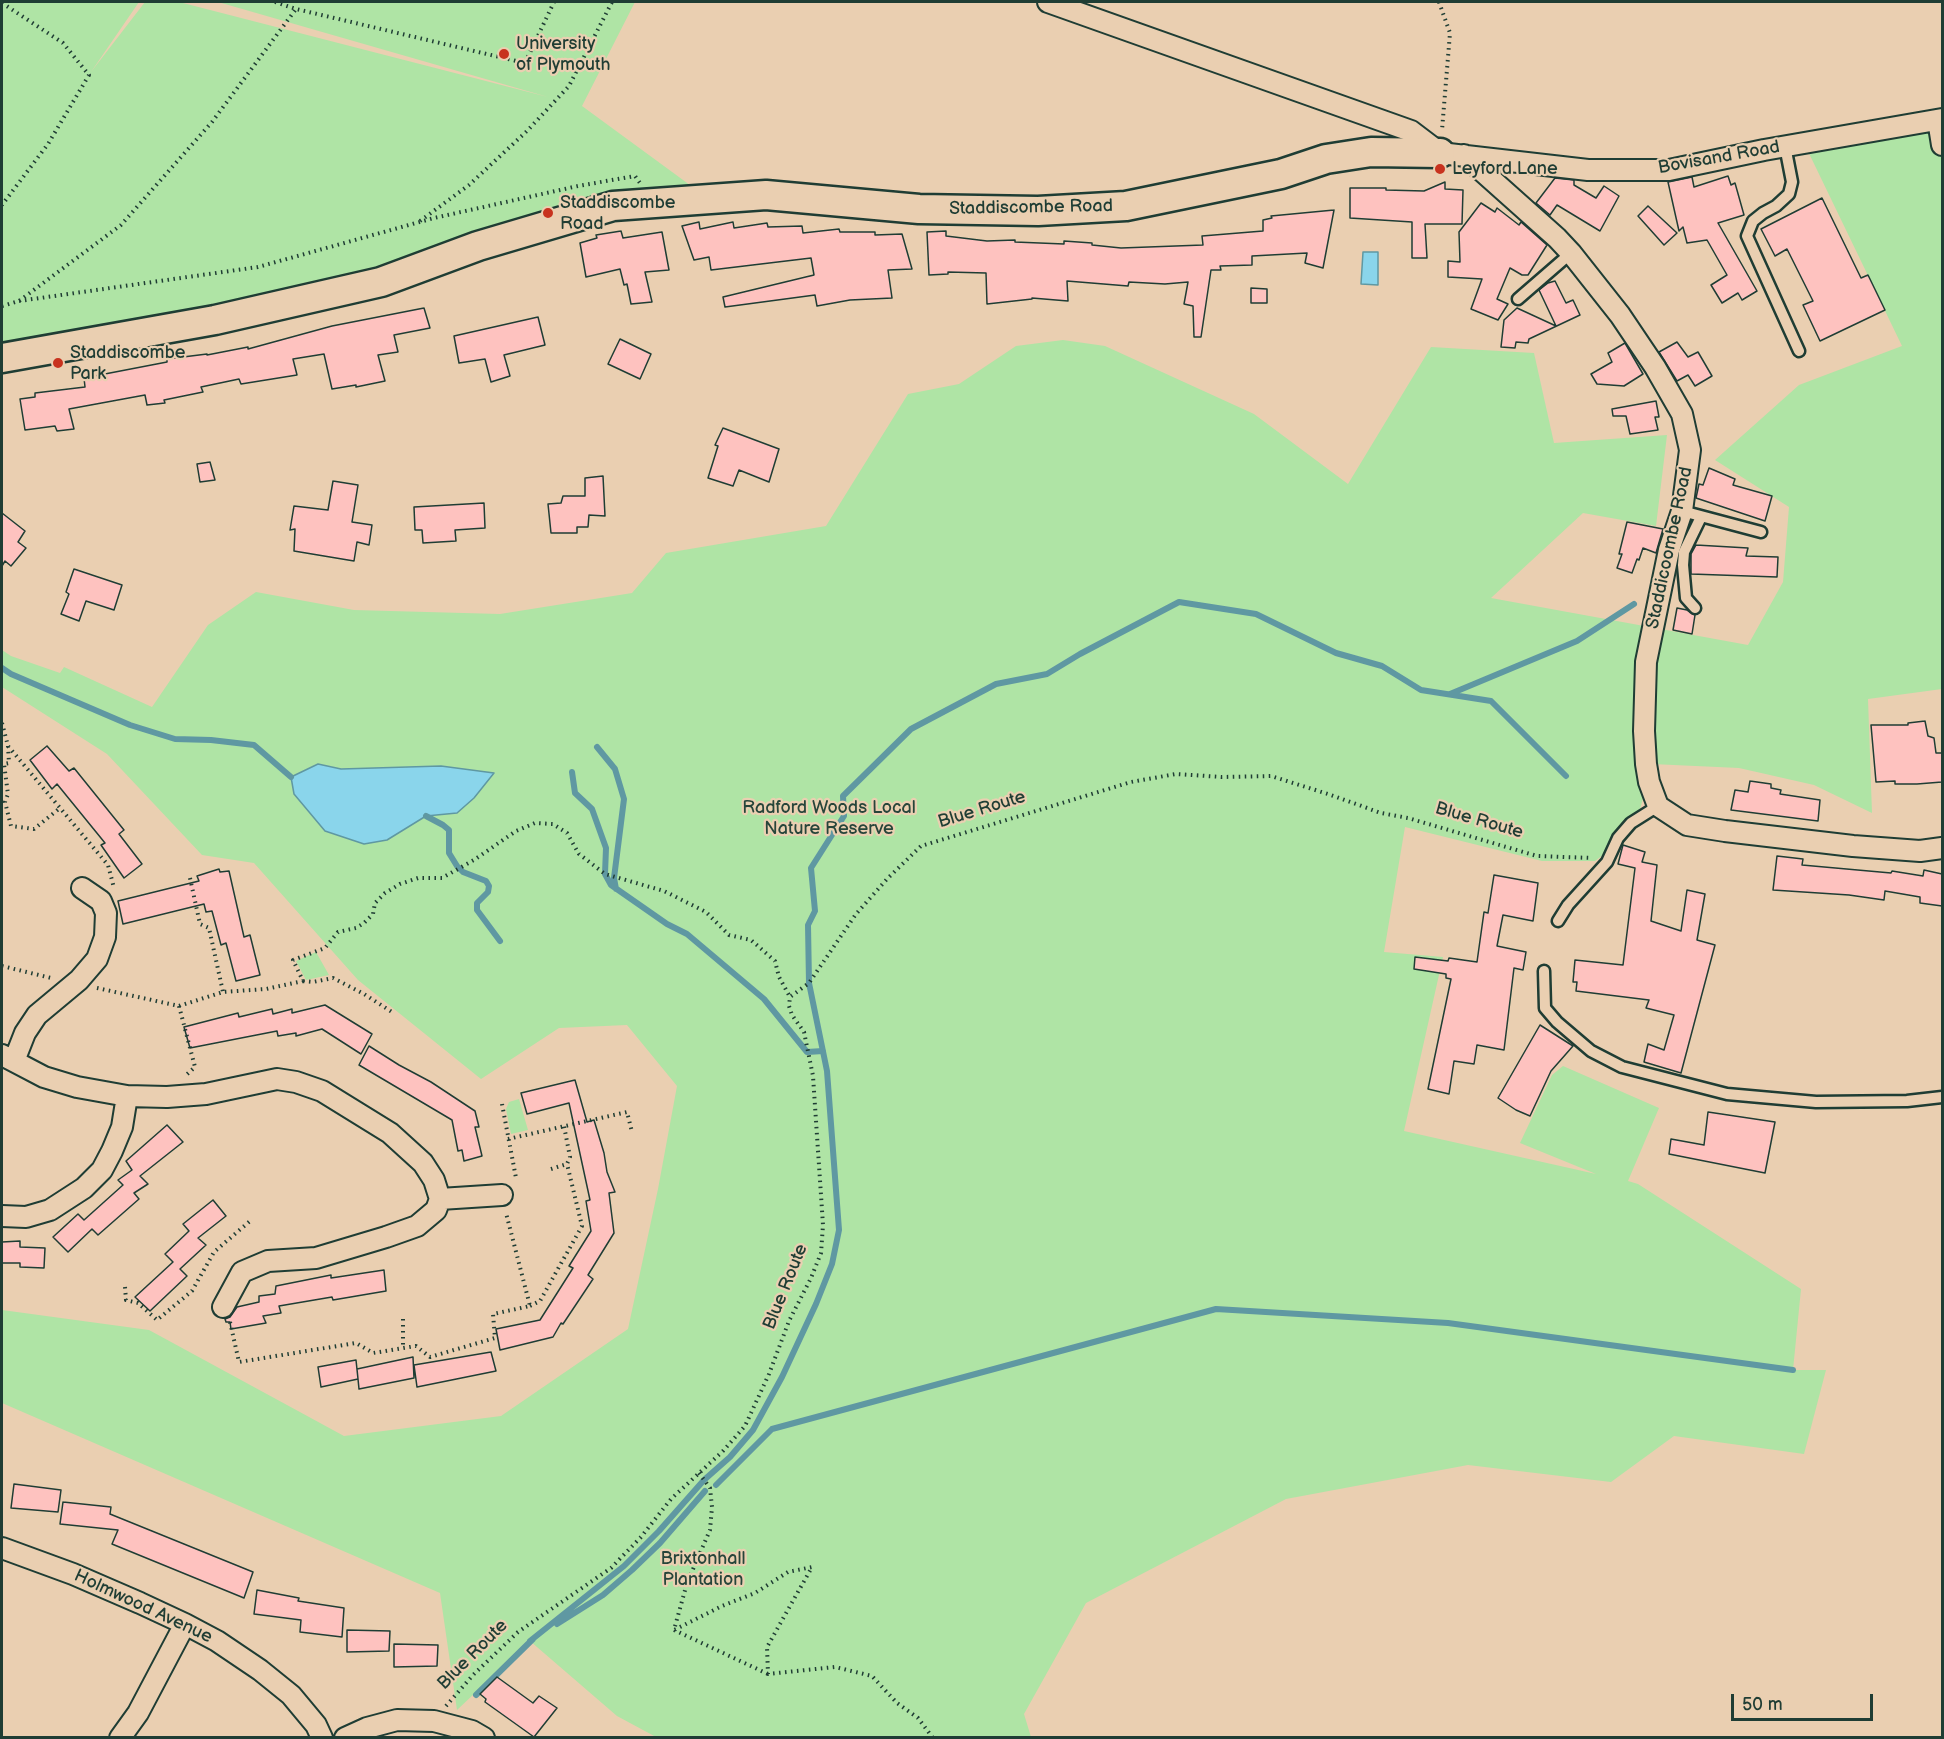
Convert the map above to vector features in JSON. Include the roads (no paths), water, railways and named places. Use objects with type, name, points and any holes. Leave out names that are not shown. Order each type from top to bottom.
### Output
[{"type":"street","points":[[1048,2],[1411,131],[1452,154]]},
{"type":"street","points":[[1940,119],[1942,145]]},
{"type":"street","name":"Bovisand Road","points":[[1452,154],[1588,170],[1669,170],[1785,146],[1940,119]]},
{"type":"street","name":"Staddiscombe Road","points":[[2,358],[215,320],[381,282],[478,246],[613,206],[766,195],[919,209],[1038,211],[1126,206],[1281,174],[1326,159],[1371,152],[1452,154]]},
{"type":"street","name":"Staddicoombe Road","points":[[1452,154],[1557,237],[1620,315],[1683,414],[1690,450],[1682,511],[1669,550],[1646,662],[1644,731],[1646,764],[1649,782],[1658,806]]},
{"type":"street","points":[[1658,806],[1687,825],[1725,831],[1864,847],[1920,851],[1942,848]]},
{"type":"street","points":[[82,888],[101,902],[106,913],[105,938],[97,959],[74,984],[37,1015],[8,1058],[44,1077],[77,1087],[127,1096],[161,1097],[206,1094],[277,1079],[296,1082],[322,1091],[390,1133],[423,1163],[434,1180],[440,1199],[436,1210],[417,1226],[316,1258],[268,1261],[242,1272],[224,1305]]},
{"type":"street","points":[[2,1216],[27,1217],[50,1210],[84,1188],[102,1170],[112,1151],[122,1127],[127,1096]]},
{"type":"street","points":[[440,1199],[498,1195]]},
{"type":"street","name":"Holmwood Avenue","points":[[2,1548],[73,1574],[185,1624],[217,1641],[291,1695],[316,1725],[322,1737]]},
{"type":"street","points":[[120,1737],[138,1713],[185,1624]]},
{"type":"street","points":[[345,1737],[397,1720],[434,1721],[472,1731],[484,1737]]},
{"type":"lane","points":[[1785,146],[1792,182],[1789,194],[1776,206],[1753,221],[1748,236],[1799,351]]},
{"type":"lane","points":[[1518,299],[1571,253]]},
{"type":"lane","points":[[1682,511],[1761,532]]},
{"type":"lane","points":[[1695,608],[1686,598],[1683,565],[1684,552],[1701,517]]},
{"type":"lane","points":[[1558,921],[1568,905],[1607,862],[1618,838],[1631,823],[1658,806]]},
{"type":"lane","points":[[1544,972],[1545,1008],[1557,1022],[1591,1051],[1622,1066],[1727,1094],[1816,1102],[1907,1101],[1942,1097]]},
{"type":"water","points":[[1363,252],[1378,252],[1378,285],[1361,284]]},
{"type":"water","points":[[318,764],[341,769],[441,766],[494,773],[474,798],[457,813],[426,816],[387,840],[364,844],[325,831],[294,794],[291,777]]},
{"type":"waterway","points":[[530,1641],[624,1566],[704,1480],[730,1457],[753,1430],[782,1377],[816,1304],[832,1264],[839,1230],[827,1071],[809,983],[808,925],[815,911],[811,868],[844,816],[843,796],[911,729],[996,684],[1047,674],[1179,602],[1256,614],[1336,653],[1382,666],[1421,690],[1491,701],[1566,776]]},
{"type":"waterway","points":[[1450,694],[1577,641],[1634,604]]},
{"type":"waterway","points":[[2,668],[11,674],[130,725],[175,739],[254,745],[291,777]]},
{"type":"waterway","points":[[597,747],[615,769],[624,799],[614,878],[616,889]]},
{"type":"waterway","points":[[572,772],[575,793],[592,809],[606,848],[605,874],[611,885],[667,924],[687,934],[764,999],[807,1052],[823,1051]]},
{"type":"waterway","points":[[426,816],[449,830],[449,853],[457,866],[463,872],[486,881],[489,886],[488,892],[477,903],[477,910],[500,941]]},
{"type":"waterway","points":[[716,1485],[772,1429],[1216,1309],[1448,1323],[1793,1370]]},
{"type":"waterway","points":[[557,1624],[603,1595],[632,1570],[660,1543],[705,1491]]},
{"type":"waterway","points":[[476,1695],[533,1639]]},
{"type":"place","name":"University of Plymouth","points":[[504,54]]},
{"type":"place","name":"Leyford Lane","points":[[1440,169]]},
{"type":"place","name":"Staddiscombe Road","points":[[548,213]]},
{"type":"place","name":"Staddiscombe Park","points":[[58,363]]},
{"type":"park label","name":"Radford Woods Local Nature Reserve","points":[[829,818]]},
{"type":"park label","name":"Brixtonhall Plantation","points":[[703,1569]]}]
